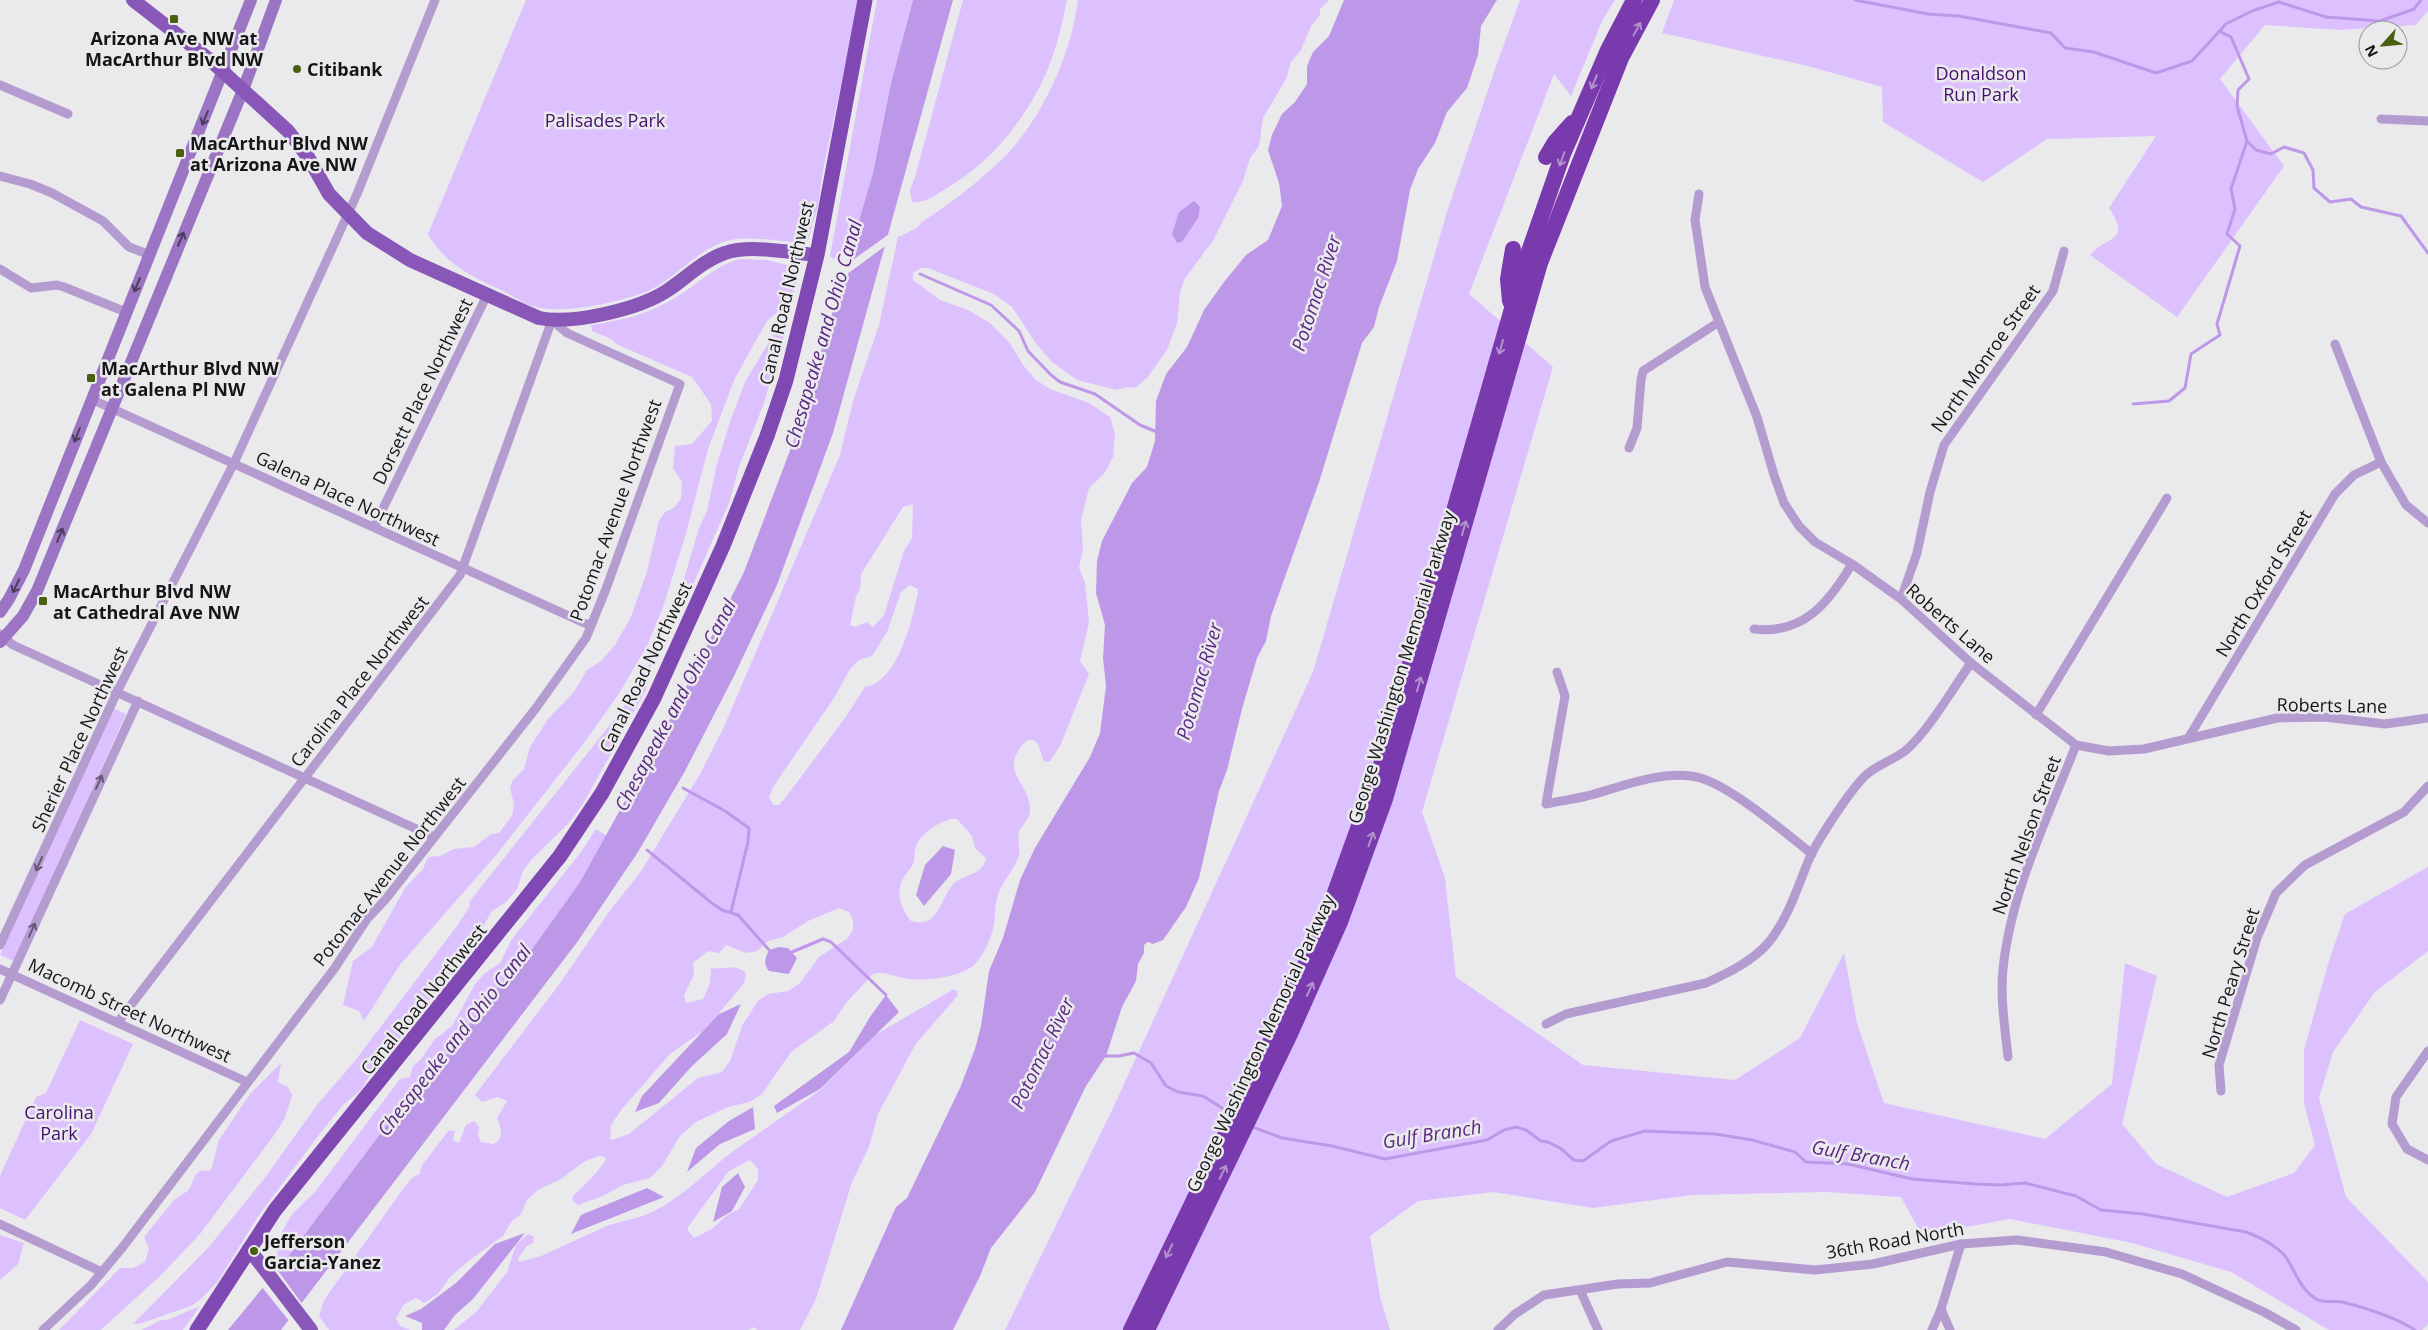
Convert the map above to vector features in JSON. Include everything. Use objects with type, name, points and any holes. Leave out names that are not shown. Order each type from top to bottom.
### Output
[{"type":"highway","name":"Canal Road Northwest","points":[[196,1330],[275,1210],[548,873],[580,828],[606,786],[667,672],[749,482],[786,380],[817,255],[865,0]]},
{"type":"highway","name":"George Washington Memorial Parkway","points":[[1131,1330],[1196,1211],[1284,1030],[1340,922],[1385,799],[1540,264],[1634,0]]},
{"type":"highway","name":"George Washington Memorial Parkway","points":[[1284,1030],[1381,766],[1526,260],[1557,171],[1580,114],[1614,54],[1652,0]]},
{"type":"highway","points":[[1546,157],[1555,142],[1580,114]]},
{"type":"highway","points":[[1511,312],[1508,279],[1513,249]]},
{"type":"highway","name":"George Washington Memorial Parkway","points":[[1147,1330],[1196,1211]]},
{"type":"main road","points":[[133,0],[173,29],[293,136],[308,157],[327,190],[347,215],[367,233],[392,251],[539,318],[552,320],[641,304],[666,291],[713,259],[733,251],[747,250],[817,255]]},
{"type":"main road","points":[[0,612],[24,570],[252,0]]},
{"type":"main road","points":[[1,638],[23,616],[38,590],[243,90],[276,0]]},
{"type":"main road","points":[[249,1249],[311,1330]]},
{"type":"street","name":"Sherier Place Northwest","points":[[0,945],[117,692],[234,463],[347,215],[436,0]]},
{"type":"street","points":[[0,85],[68,114]]},
{"type":"street","points":[[2381,118],[2428,121]]},
{"type":"street","points":[[0,176],[30,184],[52,194],[103,221],[128,247],[150,255]]},
{"type":"street","name":"Roberts Lane","points":[[1699,194],[1695,220],[1705,287],[1757,417],[1784,503],[1799,526],[1815,542],[1852,564],[1901,600],[1971,663],[2076,745],[2109,751],[2144,750],[2189,737],[2277,718],[2324,717],[2385,724],[2428,718]]},
{"type":"street","name":"North Monroe Street","points":[[1901,600],[1917,553],[1930,492],[1944,445],[2052,291],[2064,252]]},
{"type":"street","points":[[0,269],[31,288],[57,285],[126,312]]},
{"type":"street","name":"Dorsett Place Northwest","points":[[374,527],[486,295]]},
{"type":"street","name":"Potomac Avenue Northwest","points":[[43,1330],[102,1272],[172,1184],[334,968],[367,919],[555,683],[591,626],[680,384],[567,333],[552,320]]},
{"type":"street","name":"Carolina Place Northwest","points":[[118,1022],[456,582],[464,568],[552,320]]},
{"type":"street","points":[[1630,448],[1637,428],[1640,380],[1643,371],[1719,322]]},
{"type":"street","points":[[2335,344],[2381,462],[2406,505],[2428,523]]},
{"type":"street","name":"Galena Place Northwest","points":[[91,399],[591,626]]},
{"type":"street","name":"North Oxford Street","points":[[2189,737],[2335,494],[2354,475],[2381,462]]},
{"type":"street","points":[[2036,715],[2167,498]]},
{"type":"street","points":[[1754,629],[1770,631],[1786,627],[1812,616],[1834,594],[1852,564]]},
{"type":"street","points":[[1,638],[434,837]]},
{"type":"street","points":[[1546,1024],[1566,1014],[1706,982],[1726,974],[1752,957],[1768,943],[1780,926],[1812,854],[1837,814],[1866,774],[1905,751],[1971,663]]},
{"type":"street","points":[[1557,672],[1566,696],[1546,804],[1585,797],[1653,778],[1692,776],[1723,789],[1753,808],[1812,854]]},
{"type":"street","name":"Sherier Place Northwest","points":[[0,1000],[138,701]]},
{"type":"street","name":"North Nelson Street","points":[[2008,1057],[2003,1012],[2002,970],[2012,916],[2076,745]]},
{"type":"street","name":"North Peary Street","points":[[2221,1091],[2219,1065],[2257,938],[2276,893],[2305,865],[2404,812],[2428,786]]},
{"type":"street","name":"Macomb Street Northwest","points":[[0,969],[247,1082]]},
{"type":"street","points":[[2428,1051],[2396,1097],[2392,1124],[2407,1149],[2428,1160]]},
{"type":"street","points":[[0,1224],[102,1272]]},
{"type":"street","name":"36th Road North","points":[[1498,1330],[1515,1314],[1544,1295],[1618,1284],[1650,1283],[1727,1262],[1815,1270],[1873,1264],[1961,1244],[2017,1240],[2106,1252],[2182,1274],[2264,1312],[2296,1330]]},
{"type":"street","points":[[1932,1330],[1941,1309],[1961,1244]]},
{"type":"street","points":[[1580,1290],[1598,1330]]},
{"type":"street","points":[[1941,1309],[1950,1330]]},
{"type":"green space","name":"Palisades Park","points":[[526,0],[859,0],[823,170],[818,205],[808,241],[799,243],[738,239],[720,243],[700,254],[654,288],[629,298],[579,308],[548,309],[528,305],[472,276],[452,262],[435,245],[428,234]]},
{"type":"green space","points":[[877,0],[913,0],[891,83],[873,173],[854,241],[847,251],[833,259],[830,256]]},
{"type":"green space","points":[[963,0],[1067,0],[1058,39],[1047,72],[1026,111],[998,147],[965,176],[931,198],[922,202],[912,202],[910,190]]},
{"type":"green space","points":[[1078,0],[1329,0],[1320,9],[1320,15],[1311,26],[1301,50],[1291,62],[1286,79],[1263,118],[1259,146],[1250,158],[1243,181],[1214,239],[1184,280],[1180,293],[1177,323],[1167,350],[1147,378],[1135,388],[1127,387],[1117,390],[1077,380],[1052,362],[1037,345],[1012,307],[994,294],[928,268],[921,268],[913,273],[913,280],[940,300],[968,310],[990,323],[1009,342],[1023,365],[1036,380],[1050,389],[1089,403],[1110,417],[1115,434],[1113,457],[1104,474],[1089,488],[1081,520],[1083,549],[1079,568],[1085,583],[1089,623],[1080,661],[1089,674],[1060,746],[1050,761],[1044,762],[1038,744],[1034,740],[1027,740],[1018,751],[1014,761],[1014,769],[1026,793],[1030,812],[1019,832],[1019,855],[1015,866],[1002,885],[997,899],[994,925],[988,944],[973,966],[958,974],[939,978],[911,979],[884,973],[873,974],[846,1003],[834,1021],[791,1052],[762,1094],[749,1102],[728,1107],[696,1122],[680,1136],[662,1166],[650,1178],[623,1185],[603,1196],[578,1205],[572,1200],[573,1196],[606,1160],[605,1157],[599,1156],[585,1161],[561,1179],[538,1190],[527,1200],[521,1214],[511,1222],[503,1236],[450,1277],[438,1294],[424,1303],[416,1298],[403,1305],[396,1319],[400,1326],[410,1330],[329,1330],[319,1316],[324,1300],[403,1189],[411,1179],[419,1174],[423,1164],[449,1130],[455,1131],[453,1140],[459,1143],[466,1125],[474,1121],[479,1127],[478,1136],[481,1142],[493,1144],[501,1136],[501,1129],[497,1118],[507,1101],[498,1097],[482,1102],[475,1095],[558,986],[611,909],[640,873],[700,774],[723,729],[840,455],[853,401],[879,325],[898,237],[917,228],[922,222],[968,189],[999,162],[1022,137],[1045,101],[1063,60],[1075,20]],"holes":[[[913,504],[912,538],[904,551],[884,615],[873,627],[867,622],[855,627],[850,625],[856,596],[860,589],[861,574],[903,507]],[[910,585],[918,589],[902,649],[895,662],[877,683],[865,687],[845,718],[786,797],[779,805],[773,805],[769,797],[773,787],[834,698],[850,669],[859,660],[872,656],[887,632],[901,592]],[[951,819],[957,819],[972,836],[975,848],[986,858],[982,867],[951,886],[935,915],[929,920],[921,922],[911,921],[904,911],[900,900],[901,882],[913,864],[916,846],[920,839],[936,825]],[[839,908],[849,912],[853,920],[853,930],[848,938],[819,957],[800,983],[788,991],[768,994],[758,1001],[743,1024],[730,1061],[722,1072],[698,1078],[629,1134],[611,1140],[611,1125],[622,1109],[670,1054],[707,1028],[744,983],[746,974],[739,969],[711,968],[710,983],[703,999],[686,1003],[684,995],[694,975],[693,963],[708,951],[719,953],[726,945],[746,953],[757,951],[768,941],[783,937],[808,921]]]},
{"type":"green space","points":[[1520,0],[1615,0],[1602,21],[1571,96],[1554,74],[1469,294],[1553,367],[1422,812],[1445,878],[1456,977],[1583,1065],[1735,1080],[1800,1038],[1844,953],[1857,1023],[1884,1103],[2045,1139],[2112,1084],[2125,963],[2157,976],[2122,1124],[2156,1164],[2227,1197],[2294,1173],[2315,1145],[2304,1103],[2304,1050],[2328,964],[2345,914],[2428,867],[2428,951],[2375,992],[2333,1052],[2319,1098],[2346,1197],[2428,1282],[2428,1324],[2422,1330],[2329,1330],[2231,1272],[2132,1243],[2010,1219],[1922,1235],[1901,1197],[1826,1192],[1692,1195],[1593,1208],[1493,1192],[1418,1201],[1370,1236],[1380,1297],[1390,1330],[1005,1330],[1113,1108],[1313,672],[1447,212]]},
{"type":"green space","name":"Donaldson Run Park","points":[[1674,0],[2428,0],[2428,11],[2416,25],[2408,26],[2408,20],[2358,20],[2358,29],[2340,30],[2265,25],[2220,79],[2284,166],[2177,317],[2090,255],[2118,233],[2118,227],[2109,208],[2156,136],[2047,139],[1983,182],[1883,122],[1882,87],[1808,66],[1662,33]]},
{"type":"green space","points":[[739,259],[767,260],[795,267],[799,275],[790,302],[767,321],[735,378],[708,449],[685,537],[663,607],[647,646],[618,695],[584,743],[497,854],[399,966],[364,1021],[359,1011],[343,1005],[353,961],[372,947],[405,888],[423,869],[428,857],[440,856],[454,849],[474,847],[491,834],[499,833],[512,816],[514,805],[510,787],[513,780],[524,769],[530,747],[548,719],[574,692],[587,670],[601,661],[615,645],[630,619],[646,575],[659,521],[665,512],[675,507],[681,498],[682,482],[673,468],[675,446],[692,444],[712,421],[711,404],[692,377],[616,344],[613,340],[592,331],[591,325],[628,318],[650,311],[684,292],[717,269]]},
{"type":"green space","points":[[789,318],[764,403],[740,464],[729,503],[687,598],[682,607],[678,607],[678,599],[699,528],[707,511],[717,464],[745,382],[781,322]]},
{"type":"green space","points":[[652,660],[646,690],[583,804],[568,824],[531,860],[523,871],[517,889],[507,901],[492,911],[474,942],[396,1044],[382,1055],[361,1090],[343,1105],[318,1136],[259,1215],[218,1281],[200,1300],[191,1306],[139,1324],[133,1324],[208,1248],[264,1179],[317,1105],[354,1062],[457,926],[470,906],[469,902],[621,711]]},
{"type":"green space","points":[[113,708],[126,714],[14,961],[0,955]]},
{"type":"green space","points":[[596,829],[607,836],[580,882],[530,952],[496,989],[429,1078],[405,1101],[283,1263],[278,1261],[277,1251],[280,1235],[292,1214],[315,1192],[400,1079],[410,1077],[413,1066],[421,1059],[435,1039],[452,1026],[475,984],[485,973],[500,963],[512,939],[581,852]]},
{"type":"green space","points":[[954,989],[957,991],[958,995],[915,1045],[878,1114],[869,1147],[852,1182],[816,1299],[800,1330],[757,1330],[754,1327],[748,1330],[454,1330],[477,1311],[507,1272],[516,1245],[528,1234],[534,1237],[533,1243],[527,1246],[518,1259],[519,1262],[541,1256],[609,1225],[643,1216],[664,1206],[689,1188],[729,1154],[819,1091],[875,1035]],"holes":[[[750,1160],[758,1169],[758,1180],[739,1209],[727,1215],[712,1229],[694,1238],[688,1231],[688,1227],[729,1171]]]},
{"type":"green space","name":"Carolina Park","points":[[80,1020],[133,1044],[91,1134],[25,1220],[0,1208],[0,1176],[36,1097],[46,1093]]},
{"type":"green space","points":[[281,1063],[278,1082],[288,1087],[292,1095],[285,1118],[200,1234],[161,1275],[101,1330],[59,1330],[120,1268],[133,1268],[145,1262],[149,1248],[144,1237],[174,1200],[189,1190],[196,1174],[200,1171],[211,1170],[219,1140],[250,1094]]},
{"type":"green space","points":[[0,1235],[24,1243],[18,1264],[0,1280]]},
{"type":"green space","points":[[200,1306],[183,1330],[142,1330],[161,1320],[167,1320]]},
{"type":"water","points":[[913,0],[953,0],[833,433],[777,585],[734,676],[685,771],[638,852],[578,941],[281,1330],[228,1330],[283,1263],[405,1101],[429,1078],[496,989],[530,952],[580,882],[664,731],[744,572],[794,440],[873,173],[891,83]]},
{"type":"water","name":"Potomac River","points":[[1344,0],[1497,0],[1481,26],[1478,55],[1467,88],[1447,112],[1435,143],[1418,169],[1410,190],[1397,261],[1379,307],[1374,327],[1362,343],[1319,482],[1271,616],[1266,641],[1257,658],[1227,770],[1219,791],[1199,878],[1186,907],[1163,940],[1153,944],[1148,942],[1144,945],[1144,953],[1138,964],[1136,981],[1122,1007],[1106,1056],[1086,1086],[1035,1192],[991,1248],[980,1276],[953,1330],[841,1330],[896,1207],[907,1198],[960,1088],[975,1049],[981,1026],[989,971],[1003,938],[1020,880],[1035,848],[1090,757],[1100,733],[1106,686],[1103,658],[1105,625],[1096,593],[1097,561],[1102,541],[1132,483],[1147,467],[1155,441],[1156,401],[1166,374],[1187,347],[1204,310],[1224,282],[1246,255],[1268,240],[1282,206],[1279,183],[1268,150],[1272,135],[1282,114],[1295,102],[1307,84],[1307,66],[1313,52],[1329,36]]},
{"type":"water","points":[[1194,201],[1200,207],[1198,218],[1182,242],[1177,243],[1172,234],[1179,212]]},
{"type":"water","points":[[943,846],[955,850],[951,874],[924,906],[916,895],[925,865]]},
{"type":"water","points":[[779,947],[788,948],[797,958],[789,974],[769,971],[766,966],[765,963],[769,950]]},
{"type":"water","points":[[886,995],[899,1012],[820,1089],[777,1113],[774,1106],[849,1052]]},
{"type":"water","points":[[741,1004],[727,1034],[691,1067],[659,1103],[635,1112],[642,1096],[719,1014]]},
{"type":"water","points":[[753,1107],[755,1129],[720,1144],[687,1172],[696,1148],[729,1121]]},
{"type":"water","points":[[738,1173],[745,1187],[732,1211],[713,1222],[722,1187]]},
{"type":"water","points":[[647,1188],[664,1197],[571,1234],[581,1215]]},
{"type":"water","points":[[525,1233],[473,1299],[455,1315],[444,1330],[422,1330],[422,1323],[405,1316],[421,1309],[456,1283],[495,1244]]},
{"type":"pier","points":[[892,232],[888,244],[839,280],[843,267]]},
{"type":"pier","points":[[276,1268],[303,1305],[290,1322],[261,1286]]},
{"type":"waterway","points":[[1855,0],[1928,14],[1959,16],[2051,33],[2065,48],[2094,52],[2156,73],[2192,61],[2226,24],[2252,11],[2279,2],[2326,17],[2380,21],[2414,9],[2421,0]]},
{"type":"waterway","points":[[2133,404],[2169,401],[2185,388],[2191,354],[2220,335],[2217,324],[2240,246],[2227,234],[2235,209],[2231,189],[2247,141],[2237,106],[2238,90],[2249,79],[2231,37],[2219,31]]},
{"type":"waterway","points":[[2247,141],[2256,150],[2271,154],[2284,147],[2304,153],[2313,170],[2314,188],[2330,202],[2351,199],[2361,207],[2401,216],[2428,253]]},
{"type":"waterway","points":[[920,274],[991,305],[1019,331],[1028,351],[1060,382],[1095,394],[1140,425],[1157,432]]},
{"type":"waterway","points":[[683,788],[725,811],[749,828],[748,842],[731,912]]},
{"type":"waterway","points":[[647,850],[713,904],[722,910],[738,915],[769,950]]},
{"type":"waterway","points":[[792,952],[823,939],[831,942],[886,995]]},
{"type":"waterway","name":"Gulf Branch","points":[[1101,1056],[1119,1056],[1134,1053],[1151,1063],[1166,1086],[1178,1092],[1203,1096],[1230,1113]]},
{"type":"waterway","name":"Gulf Branch","points":[[1250,1126],[1282,1138],[1332,1146],[1385,1159],[1487,1140],[1504,1130],[1516,1127],[1526,1130],[1541,1141],[1560,1148],[1574,1160],[1583,1161],[1611,1141],[1645,1131],[1715,1134],[1752,1140],[1795,1152],[1806,1162],[1848,1164],[1912,1179],[2001,1185],[2025,1183],[2076,1196],[2101,1210],[2143,1214],[2246,1232],[2267,1241],[2277,1248],[2285,1256],[2302,1285],[2316,1299],[2342,1302],[2370,1310],[2399,1321],[2415,1330]]},
{"type":"place","name":"Arizona Ave NW at MacArthur Blvd NW","points":[[174,19]]},
{"type":"place","name":"Citibank","points":[[297,69]]},
{"type":"place","name":"MacArthur Blvd NW at Arizona Ave NW","points":[[180,153]]},
{"type":"place","name":"MacArthur Blvd NW at Galena Pl NW","points":[[91,378]]},
{"type":"place","name":"MacArthur Blvd NW at Cathedral Ave NW","points":[[43,601]]},
{"type":"place","name":"Jefferson Garcia-Yanez","points":[[254,1251]]},
{"type":"water label","name":"Chesapeake and Ohio Canal","points":[[823,334]]},
{"type":"water label","name":"Chesapeake and Ohio Canal","points":[[675,705]]},
{"type":"water label","name":"Chesapeake and Ohio Canal","points":[[454,1040]]}]
